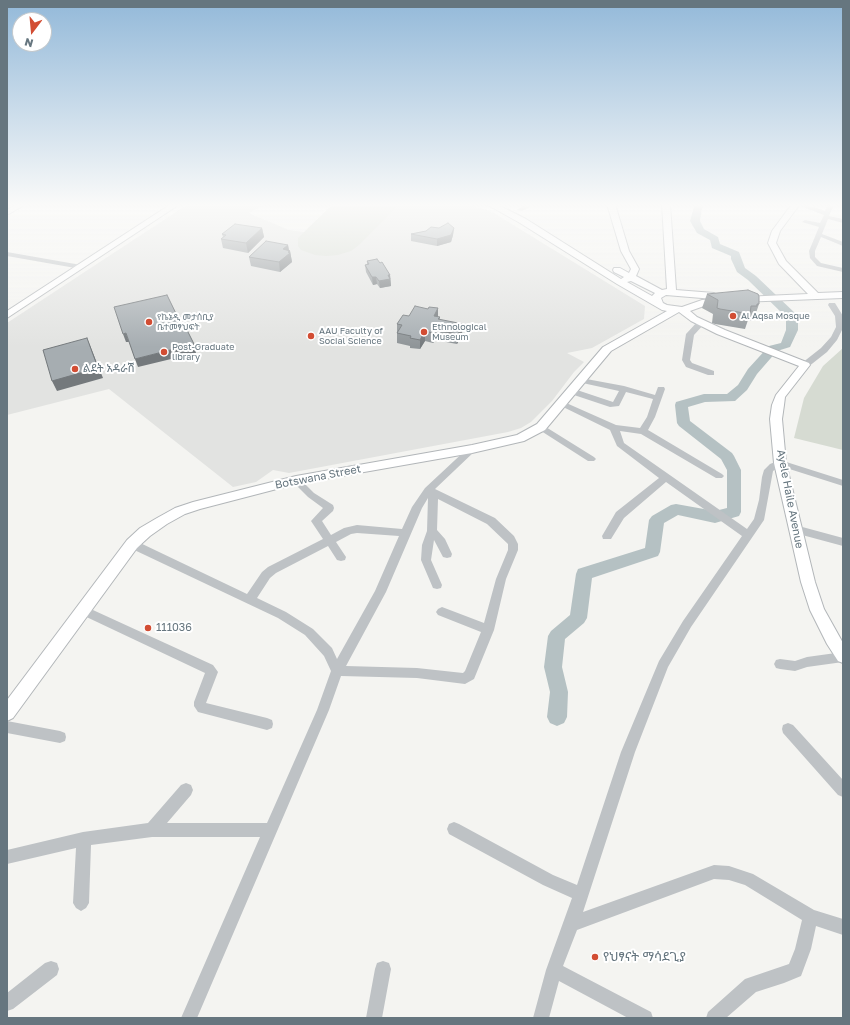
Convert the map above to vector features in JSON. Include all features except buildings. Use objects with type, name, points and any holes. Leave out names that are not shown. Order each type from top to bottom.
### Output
[{"type":"main road","points":[[7,308],[92,252]]},
{"type":"main road","points":[[7,315],[104,252]]},
{"type":"main road","points":[[572,252],[665,308],[682,309],[691,306],[690,300],[683,294]]},
{"type":"main road","points":[[588,252],[630,278],[661,293],[672,292],[732,298],[788,295],[843,295]]},
{"type":"main road","points":[[620,282],[630,278],[635,269],[626,252]]},
{"type":"main road","points":[[669,252],[672,292]]},
{"type":"main road","points":[[768,252],[771,257],[796,280],[832,292]]},
{"type":"main road","points":[[777,252],[782,262],[809,295]]},
{"type":"main road","points":[[788,295],[794,287],[796,280]]},
{"type":"main road","points":[[809,295],[843,292]]},
{"type":"main road","points":[[655,301],[656,297],[661,293]]},
{"type":"main road","name":"Botswana Street","points":[[7,713],[132,544],[145,532],[162,521],[180,511],[218,499],[296,480],[472,449],[520,438],[541,427],[607,349],[660,319],[682,309],[702,303],[732,298]]},
{"type":"main road","points":[[655,301],[659,309],[660,319],[678,316],[697,321],[761,348],[805,364]]},
{"type":"main road","points":[[682,309],[697,321]]},
{"type":"main road","name":"Ayele Haile Avenue","points":[[805,364],[780,397],[776,419],[780,463],[812,596],[817,610],[837,639],[843,656]]},
{"type":"street","points":[[812,252],[812,257],[819,265],[843,270]]},
{"type":"street","points":[[7,254],[81,267]]},
{"type":"street","points":[[805,364],[824,350],[834,338],[840,327],[839,316],[832,306]]},
{"type":"street","points":[[697,321],[690,334],[686,360],[689,365],[711,373]]},
{"type":"street","points":[[581,380],[624,389],[660,393],[643,431]]},
{"type":"street","points":[[571,391],[613,405],[616,404],[624,389]]},
{"type":"street","points":[[560,404],[614,428],[643,431],[718,476]]},
{"type":"street","points":[[541,427],[591,459]]},
{"type":"street","points":[[614,428],[620,444],[665,478],[749,536]]},
{"type":"street","points":[[189,1018],[270,830],[324,710],[337,671],[380,592],[418,507],[472,449]]},
{"type":"street","points":[[540,1018],[554,970],[571,924],[628,752],[663,665],[687,624],[759,520],[764,500],[767,477],[770,470],[773,466],[780,463],[843,483]]},
{"type":"street","points":[[607,536],[620,515],[665,478]]},
{"type":"street","points":[[296,480],[311,495],[329,508],[316,520],[341,557]]},
{"type":"street","points":[[431,492],[432,531],[427,545],[426,560],[437,585]]},
{"type":"street","points":[[337,671],[417,674],[465,680],[470,675],[488,630],[501,579],[513,550],[513,544],[510,538],[491,521],[431,492]]},
{"type":"street","points":[[249,600],[266,575],[272,570],[348,531],[357,529],[406,533]]},
{"type":"street","points":[[795,529],[843,542]]},
{"type":"street","points":[[432,531],[441,542],[446,554]]},
{"type":"street","points":[[132,544],[282,615],[309,632],[328,652],[337,671]]},
{"type":"street","points":[[82,610],[209,669],[212,672],[200,702],[200,706],[202,708],[267,724]]},
{"type":"street","points":[[442,612],[488,630]]},
{"type":"street","points":[[780,664],[796,666],[807,662],[843,656]]},
{"type":"street","points":[[7,727],[60,737]]},
{"type":"street","points":[[788,729],[843,790]]},
{"type":"street","points":[[152,830],[186,790]]},
{"type":"street","points":[[454,829],[548,880],[581,894]]},
{"type":"street","points":[[7,858],[24,852],[83,839],[152,830],[270,830]]},
{"type":"street","points":[[81,903],[84,852],[83,839]]},
{"type":"street","points":[[571,924],[714,872],[729,873],[748,879],[810,916],[843,927]]},
{"type":"street","points":[[714,1018],[751,985],[795,970],[803,949],[810,916]]},
{"type":"street","points":[[7,1003],[51,969]]},
{"type":"street","points":[[374,1018],[383,969]]},
{"type":"street","points":[[554,970],[645,1018]]},
{"type":"shaded area","name":"AAU Faculty of Social Science","points":[[115,252],[557,252],[645,306],[644,319],[592,348],[567,353],[584,362],[574,372],[552,401],[531,422],[521,428],[508,432],[289,473],[273,470],[256,482],[233,487],[109,389],[7,415],[7,323]]},
{"type":"shaded area","points":[[306,252],[348,252],[338,255],[315,255]]},
{"type":"shaded area","points":[[843,348],[843,450],[794,438],[804,398],[823,366]]},
{"type":"waterway","points":[[557,717],[559,692],[553,667],[557,636],[578,618],[584,574],[652,552],[657,520],[676,509],[715,517],[734,512],[734,470],[727,456],[684,423],[681,405],[704,398],[730,398],[743,387],[752,372],[773,348],[786,345],[792,330],[792,316],[752,278],[741,270],[736,259],[736,254],[730,252]]},
{"type":"place","name":"Al Aqsa Mosque","points":[[733,316]]},
{"type":"place","name":"የኬኔዲ መታሰቢያ ቤተመፃህፍት","points":[[149,322]]},
{"type":"place","name":"Ethnological Museum","points":[[424,332]]},
{"type":"place","name":"AAU Faculty of Social Science","points":[[311,336]]},
{"type":"place","name":"Post-Graduate library","points":[[164,352]]},
{"type":"place","name":"ልደት አዳራሽ","points":[[75,369]]},
{"type":"place","name":"111036","points":[[148,628]]},
{"type":"place","name":"የህፃናት ማሳደጊያ","points":[[595,957]]}]
